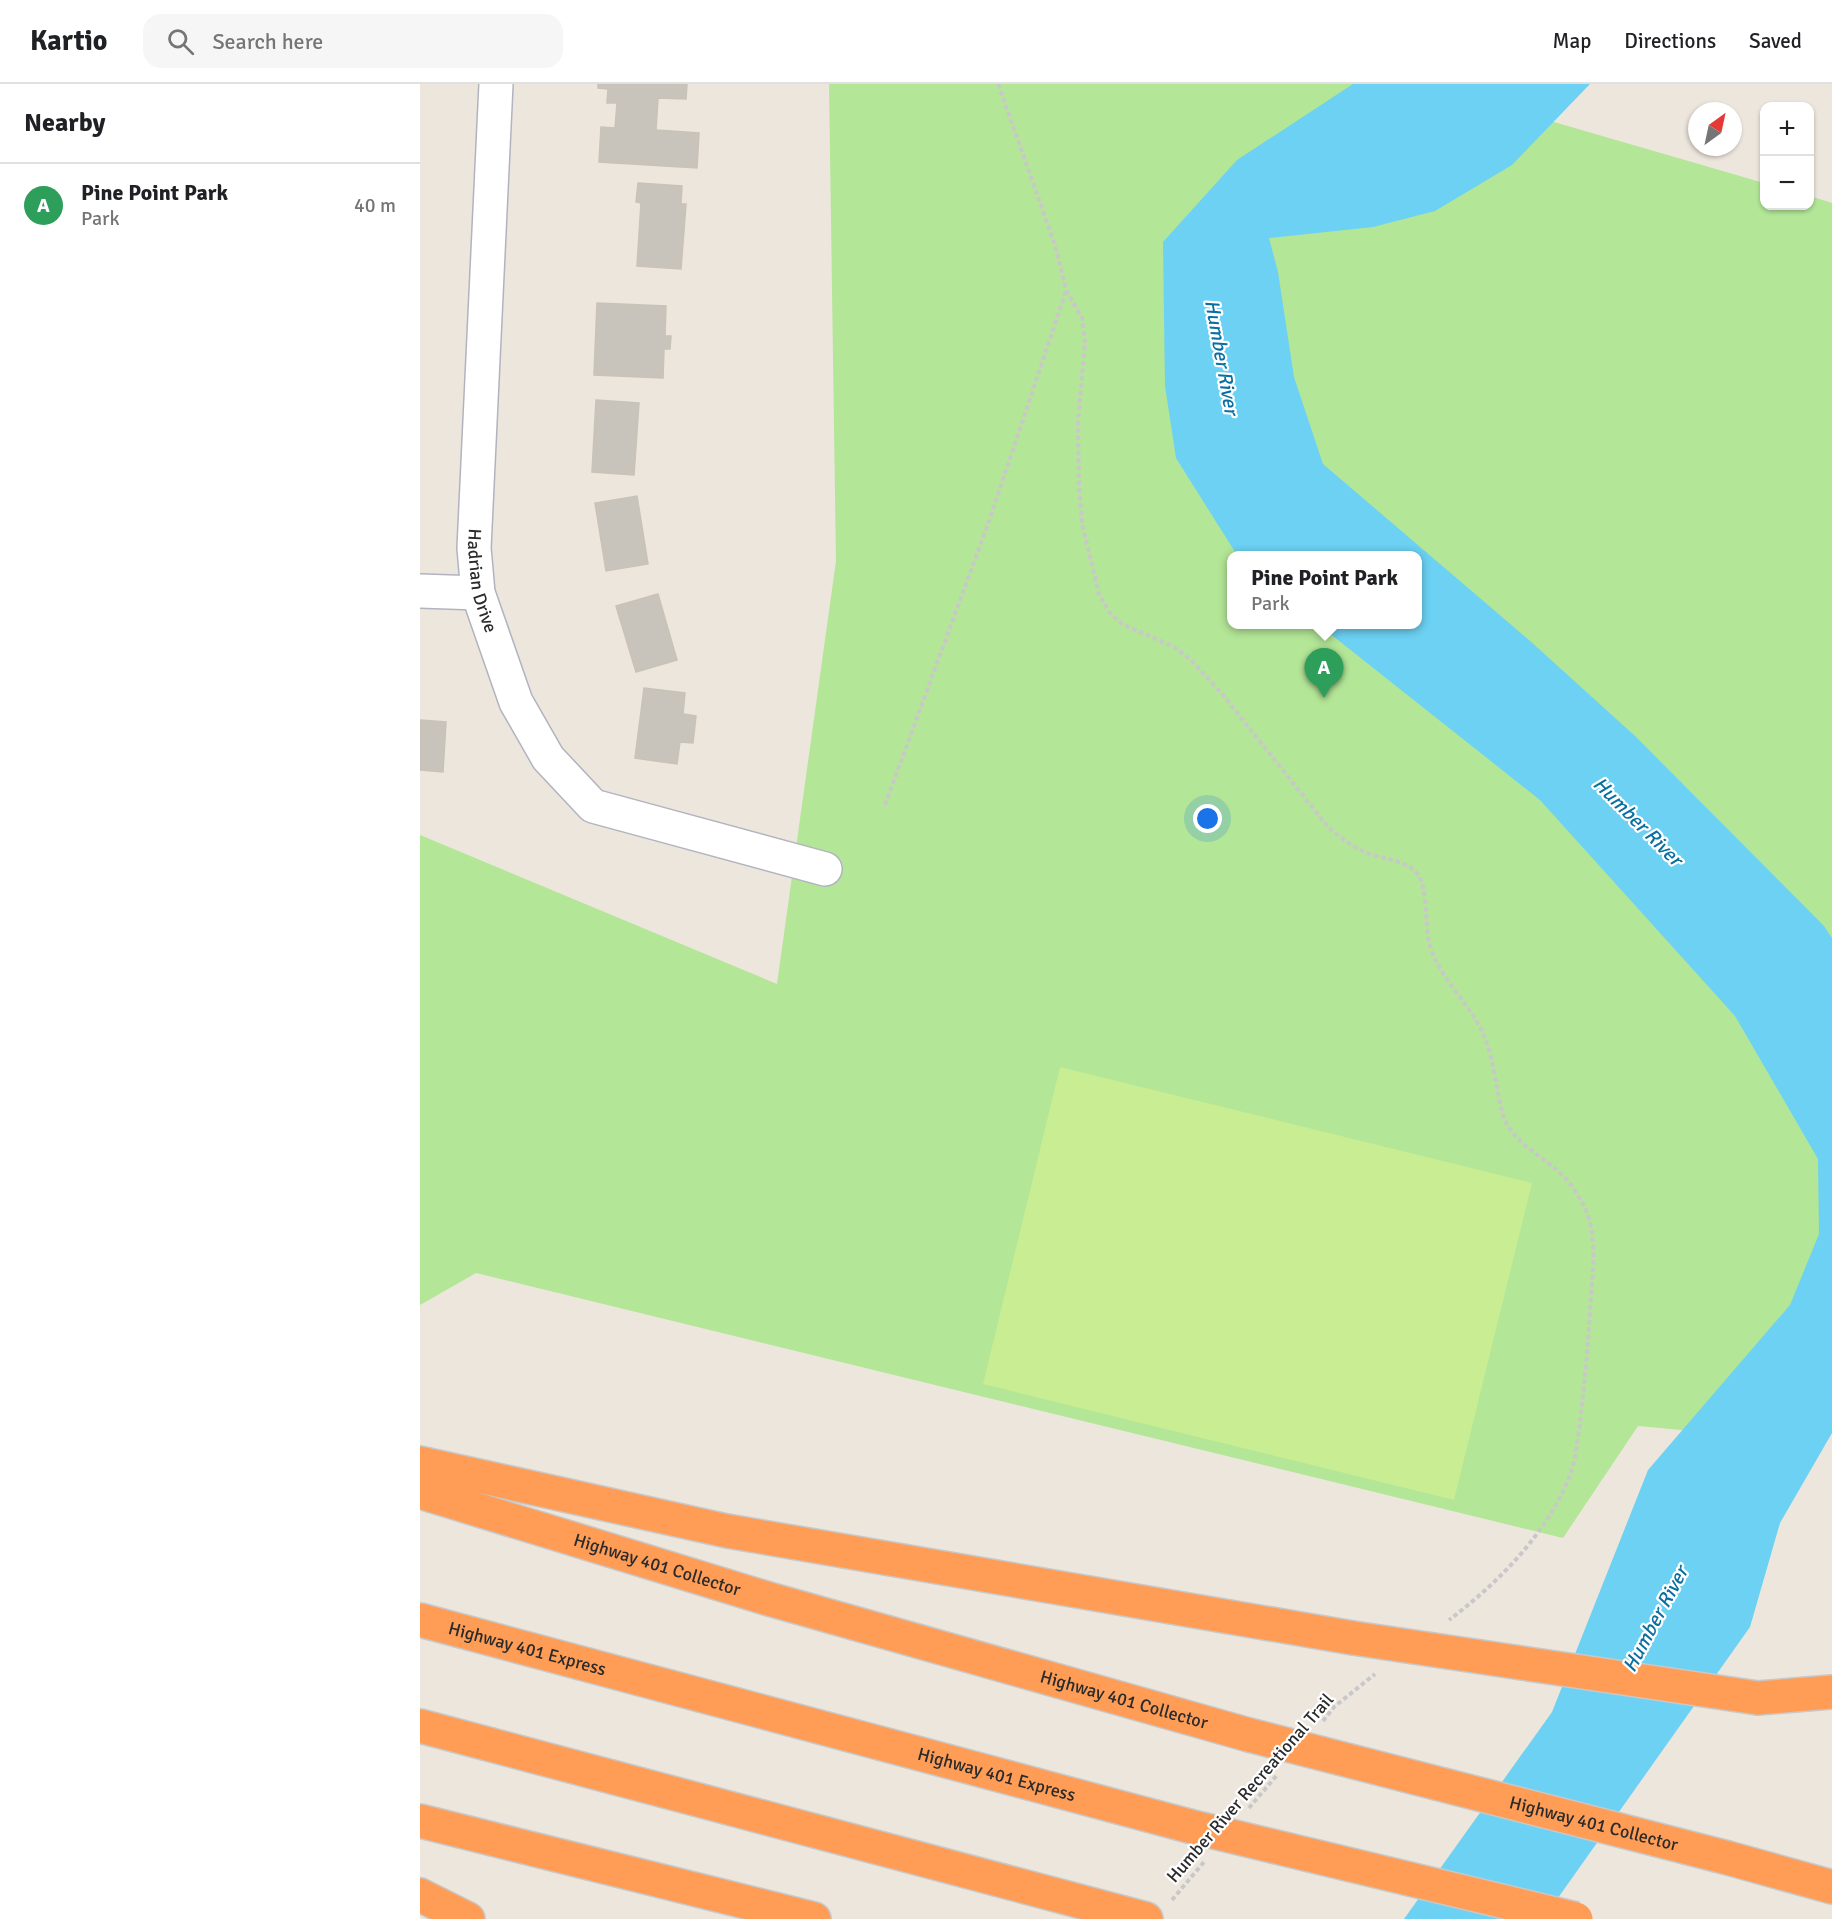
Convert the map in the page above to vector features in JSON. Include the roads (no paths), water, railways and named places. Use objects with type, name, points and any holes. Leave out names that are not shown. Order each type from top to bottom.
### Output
[{"type":"highway","points":[[420,1463],[727,1531],[1353,1638],[1758,1698],[1832,1692]]},
{"type":"highway","name":"Highway 401 Collector","points":[[420,1492],[769,1599],[1249,1735],[1728,1858],[1832,1887]]},
{"type":"highway","name":"Highway 401 Express","points":[[420,1620],[1190,1826],[1576,1919]]},
{"type":"highway","points":[[420,1726],[1145,1911]]},
{"type":"highway","points":[[420,1821],[814,1919]]},
{"type":"highway","points":[[420,1894],[468,1919]]},
{"type":"street","name":"Hadrian Drive","points":[[496,84],[474,548],[478,593],[516,702],[548,758],[593,806],[825,869]]},
{"type":"street","points":[[420,591],[478,593]]},
{"type":"water","name":"Humber River","points":[[1353,84],[1590,84],[1512,165],[1435,211],[1373,227],[1269,238],[1278,272],[1294,377],[1323,464],[1529,640],[1635,736],[1824,926],[1832,938],[1832,1433],[1780,1523],[1750,1627],[1543,1919],[1404,1919],[1552,1712],[1648,1470],[1790,1305],[1819,1234],[1818,1159],[1735,1016],[1540,800],[1324,629],[1422,629],[1422,551],[1234,551],[1176,458],[1165,386],[1163,242],[1237,160]]},
{"type":"place","name":"Pine Point Park","points":[[1324,698]]}]
